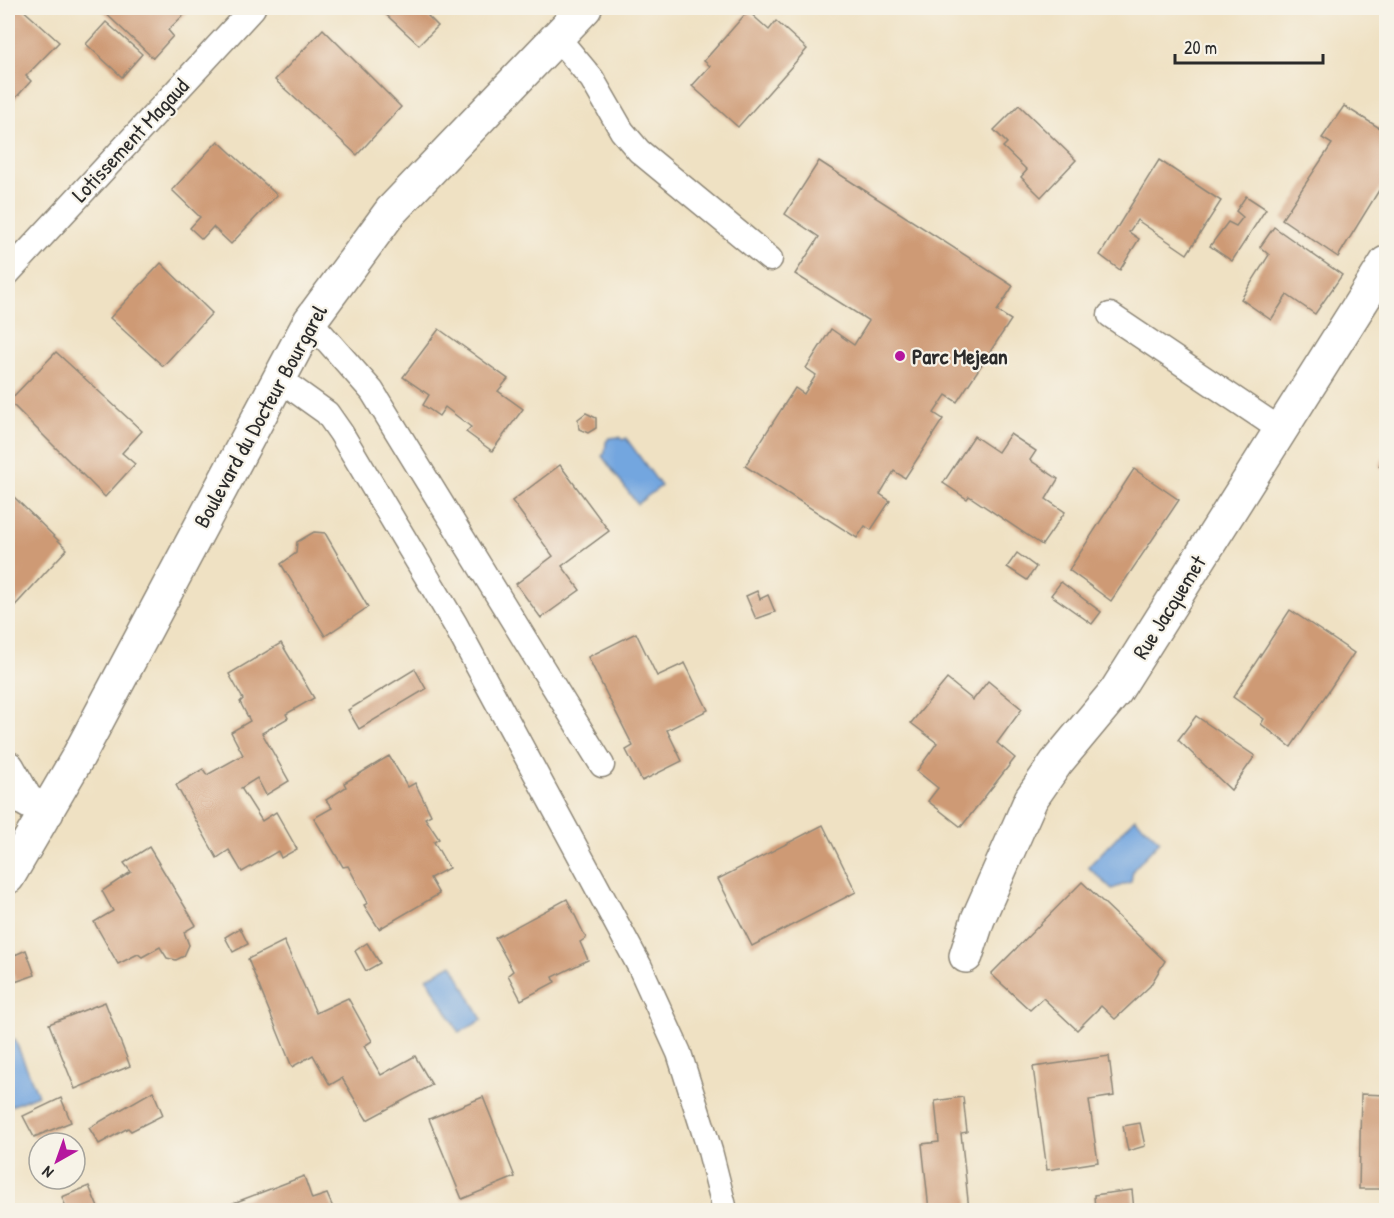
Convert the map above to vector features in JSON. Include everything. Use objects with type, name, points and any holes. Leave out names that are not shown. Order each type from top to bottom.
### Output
[{"type":"main road","name":"Boulevard du Docteur Bourgarel","points":[[8,877],[47,812],[310,321],[391,211],[585,8]]},
{"type":"main road","name":"Rue Jacquemet","points":[[966,956],[978,919],[1031,799],[1056,763],[1116,691],[1386,263]]},
{"type":"main road","points":[[8,768],[26,800],[47,812]]},
{"type":"lane","name":"Lotissement Magaud","points":[[8,273],[253,8]]},
{"type":"lane","points":[[557,37],[582,66],[622,131],[639,151],[770,259]]},
{"type":"lane","points":[[1110,315],[1281,430]]},
{"type":"lane","points":[[310,321],[372,391],[602,765]]},
{"type":"lane","points":[[279,378],[327,413],[341,433],[455,624],[588,867],[640,967],[679,1053],[710,1151],[725,1210]]},
{"type":"water","points":[[619,437],[623,440],[626,438],[661,486],[637,504],[602,456],[609,438]]},
{"type":"water","points":[[1135,818],[1160,841],[1133,870],[1131,882],[1112,889],[1088,867]]},
{"type":"water","points":[[452,964],[482,1020],[459,1033],[427,978]]},
{"type":"water","points":[[15,1040],[38,1095],[11,1106],[8,1103],[8,1043]]},
{"type":"building","points":[[8,8],[21,8],[59,42],[26,76],[31,81],[13,101],[8,96]]},
{"type":"building","points":[[100,8],[191,8],[168,30],[173,36],[153,58]]},
{"type":"building","points":[[379,8],[436,8],[428,16],[438,26],[419,45]]},
{"type":"building","points":[[748,11],[769,30],[776,21],[807,49],[738,127],[692,86],[710,66],[704,61]]},
{"type":"building","points":[[106,22],[142,54],[122,77],[86,44]]},
{"type":"building","points":[[323,29],[401,107],[357,155],[275,80]]},
{"type":"building","points":[[1019,105],[1076,160],[1041,197],[1021,177],[1027,170],[1003,147],[1007,143],[994,130]]},
{"type":"building","points":[[1344,106],[1386,132],[1386,141],[1382,149],[1386,152],[1386,179],[1338,257],[1282,219],[1332,144],[1322,138]]},
{"type":"building","points":[[218,141],[277,195],[231,244],[213,227],[202,239],[190,228],[200,217],[172,190]]},
{"type":"building","points":[[1159,160],[1221,201],[1187,254],[1137,220],[1129,232],[1139,239],[1120,270],[1100,255]]},
{"type":"building","name":"Parc Mejean","points":[[819,161],[1013,286],[997,311],[1011,320],[957,402],[946,395],[934,413],[943,419],[905,478],[894,471],[880,494],[890,501],[871,530],[865,526],[857,538],[745,466],[795,388],[804,394],[816,375],[806,368],[831,329],[854,345],[869,321],[795,274],[819,237],[785,214]]},
{"type":"building","points":[[1246,196],[1266,209],[1232,261],[1210,246],[1228,222],[1236,226],[1243,217],[1236,211]]},
{"type":"building","points":[[1274,227],[1342,275],[1315,314],[1287,295],[1271,320],[1241,299],[1269,255],[1260,247]]},
{"type":"building","points":[[161,263],[212,313],[163,366],[110,318]]},
{"type":"building","points":[[439,329],[508,379],[498,391],[523,409],[492,451],[466,432],[471,427],[445,407],[439,416],[423,405],[429,395],[403,377]]},
{"type":"building","points":[[56,352],[142,431],[122,453],[135,464],[105,497],[9,401]]},
{"type":"building","points":[[586,413],[596,418],[596,428],[588,433],[579,429],[578,419]]},
{"type":"building","points":[[1010,434],[1036,451],[1030,460],[1058,479],[1046,499],[1065,512],[1042,545],[969,496],[967,499],[943,483],[974,436],[998,452]]},
{"type":"building","points":[[1386,454],[1386,471],[1379,466]]},
{"type":"building","points":[[560,465],[609,531],[562,566],[580,590],[541,618],[516,584],[553,556],[512,501]]},
{"type":"building","points":[[1134,469],[1179,500],[1111,601],[1069,570]]},
{"type":"building","points":[[14,497],[67,549],[9,612],[8,503]]},
{"type":"building","points":[[314,532],[325,533],[368,607],[325,636],[281,564],[296,553],[297,542]]},
{"type":"building","points":[[1017,553],[1036,567],[1027,580],[1007,567]]},
{"type":"building","points":[[1061,582],[1101,612],[1092,624],[1051,595]]},
{"type":"building","points":[[757,591],[760,599],[768,595],[775,612],[756,619],[746,596]]},
{"type":"building","points":[[1290,610],[1354,653],[1291,747],[1261,724],[1264,719],[1233,697]]},
{"type":"building","points":[[636,633],[657,676],[685,663],[708,710],[667,730],[682,761],[642,781],[626,750],[633,746],[588,657]]},
{"type":"building","points":[[281,643],[314,698],[286,714],[288,718],[262,733],[289,781],[266,795],[257,778],[241,788],[262,821],[276,812],[297,849],[281,858],[278,851],[242,872],[229,850],[217,858],[176,785],[203,769],[207,775],[243,755],[231,732],[250,721],[240,702],[243,699],[229,674]]},
{"type":"building","points":[[415,669],[426,689],[359,729],[348,710]]},
{"type":"building","points":[[947,679],[973,700],[988,681],[1022,709],[997,743],[1015,758],[961,827],[928,801],[938,788],[917,771],[937,743],[911,723]]},
{"type":"building","points":[[1196,716],[1255,756],[1231,790],[1178,740]]},
{"type":"building","points":[[389,756],[408,787],[415,783],[431,815],[425,818],[439,839],[434,842],[449,868],[430,878],[439,894],[379,929],[364,905],[368,903],[348,866],[343,867],[314,818],[332,808],[326,800],[346,787],[344,783]]},
{"type":"building","points":[[823,825],[856,892],[752,946],[718,879]]},
{"type":"building","points":[[149,847],[196,925],[184,932],[189,945],[184,956],[176,960],[167,958],[160,947],[142,957],[138,954],[118,964],[94,922],[113,911],[102,891],[131,872],[124,863]]},
{"type":"building","points":[[1082,882],[1165,961],[1150,986],[1115,1019],[1101,1006],[1077,1030],[1043,998],[1030,1010],[991,974]]},
{"type":"building","points":[[567,899],[586,938],[580,942],[588,960],[553,977],[555,982],[521,1000],[508,975],[513,971],[495,938]]},
{"type":"building","points":[[240,928],[248,944],[233,952],[225,937]]},
{"type":"building","points":[[284,941],[316,1013],[348,998],[372,1041],[364,1046],[381,1075],[415,1056],[432,1085],[367,1120],[342,1078],[330,1085],[313,1055],[292,1067],[248,959]]},
{"type":"building","points":[[367,943],[380,963],[366,971],[355,951]]},
{"type":"building","points":[[26,950],[35,975],[15,982],[8,958]]},
{"type":"building","points":[[105,1002],[130,1066],[75,1089],[49,1024]]},
{"type":"building","points":[[1109,1056],[1114,1096],[1089,1100],[1098,1162],[1047,1170],[1033,1067]]},
{"type":"building","points":[[153,1091],[163,1115],[131,1131],[128,1128],[99,1144],[89,1128]]},
{"type":"building","points":[[1361,1094],[1386,1095],[1386,1189],[1359,1189]]},
{"type":"building","points":[[483,1097],[515,1177],[462,1199],[429,1119]]},
{"type":"building","points":[[963,1097],[967,1132],[961,1133],[969,1210],[929,1210],[922,1144],[939,1142],[935,1101]]},
{"type":"building","points":[[61,1098],[71,1122],[49,1131],[31,1131],[23,1116]]},
{"type":"building","points":[[1140,1123],[1145,1146],[1128,1151],[1123,1126]]},
{"type":"building","points":[[304,1176],[312,1199],[327,1194],[334,1210],[234,1210],[231,1204]]},
{"type":"building","points":[[89,1186],[99,1210],[67,1210],[62,1197],[77,1191],[87,1191]]},
{"type":"building","points":[[1132,1190],[1134,1210],[1095,1210],[1094,1195]]},
{"type":"place","name":"Parc Mejean","points":[[900,356]]}]
